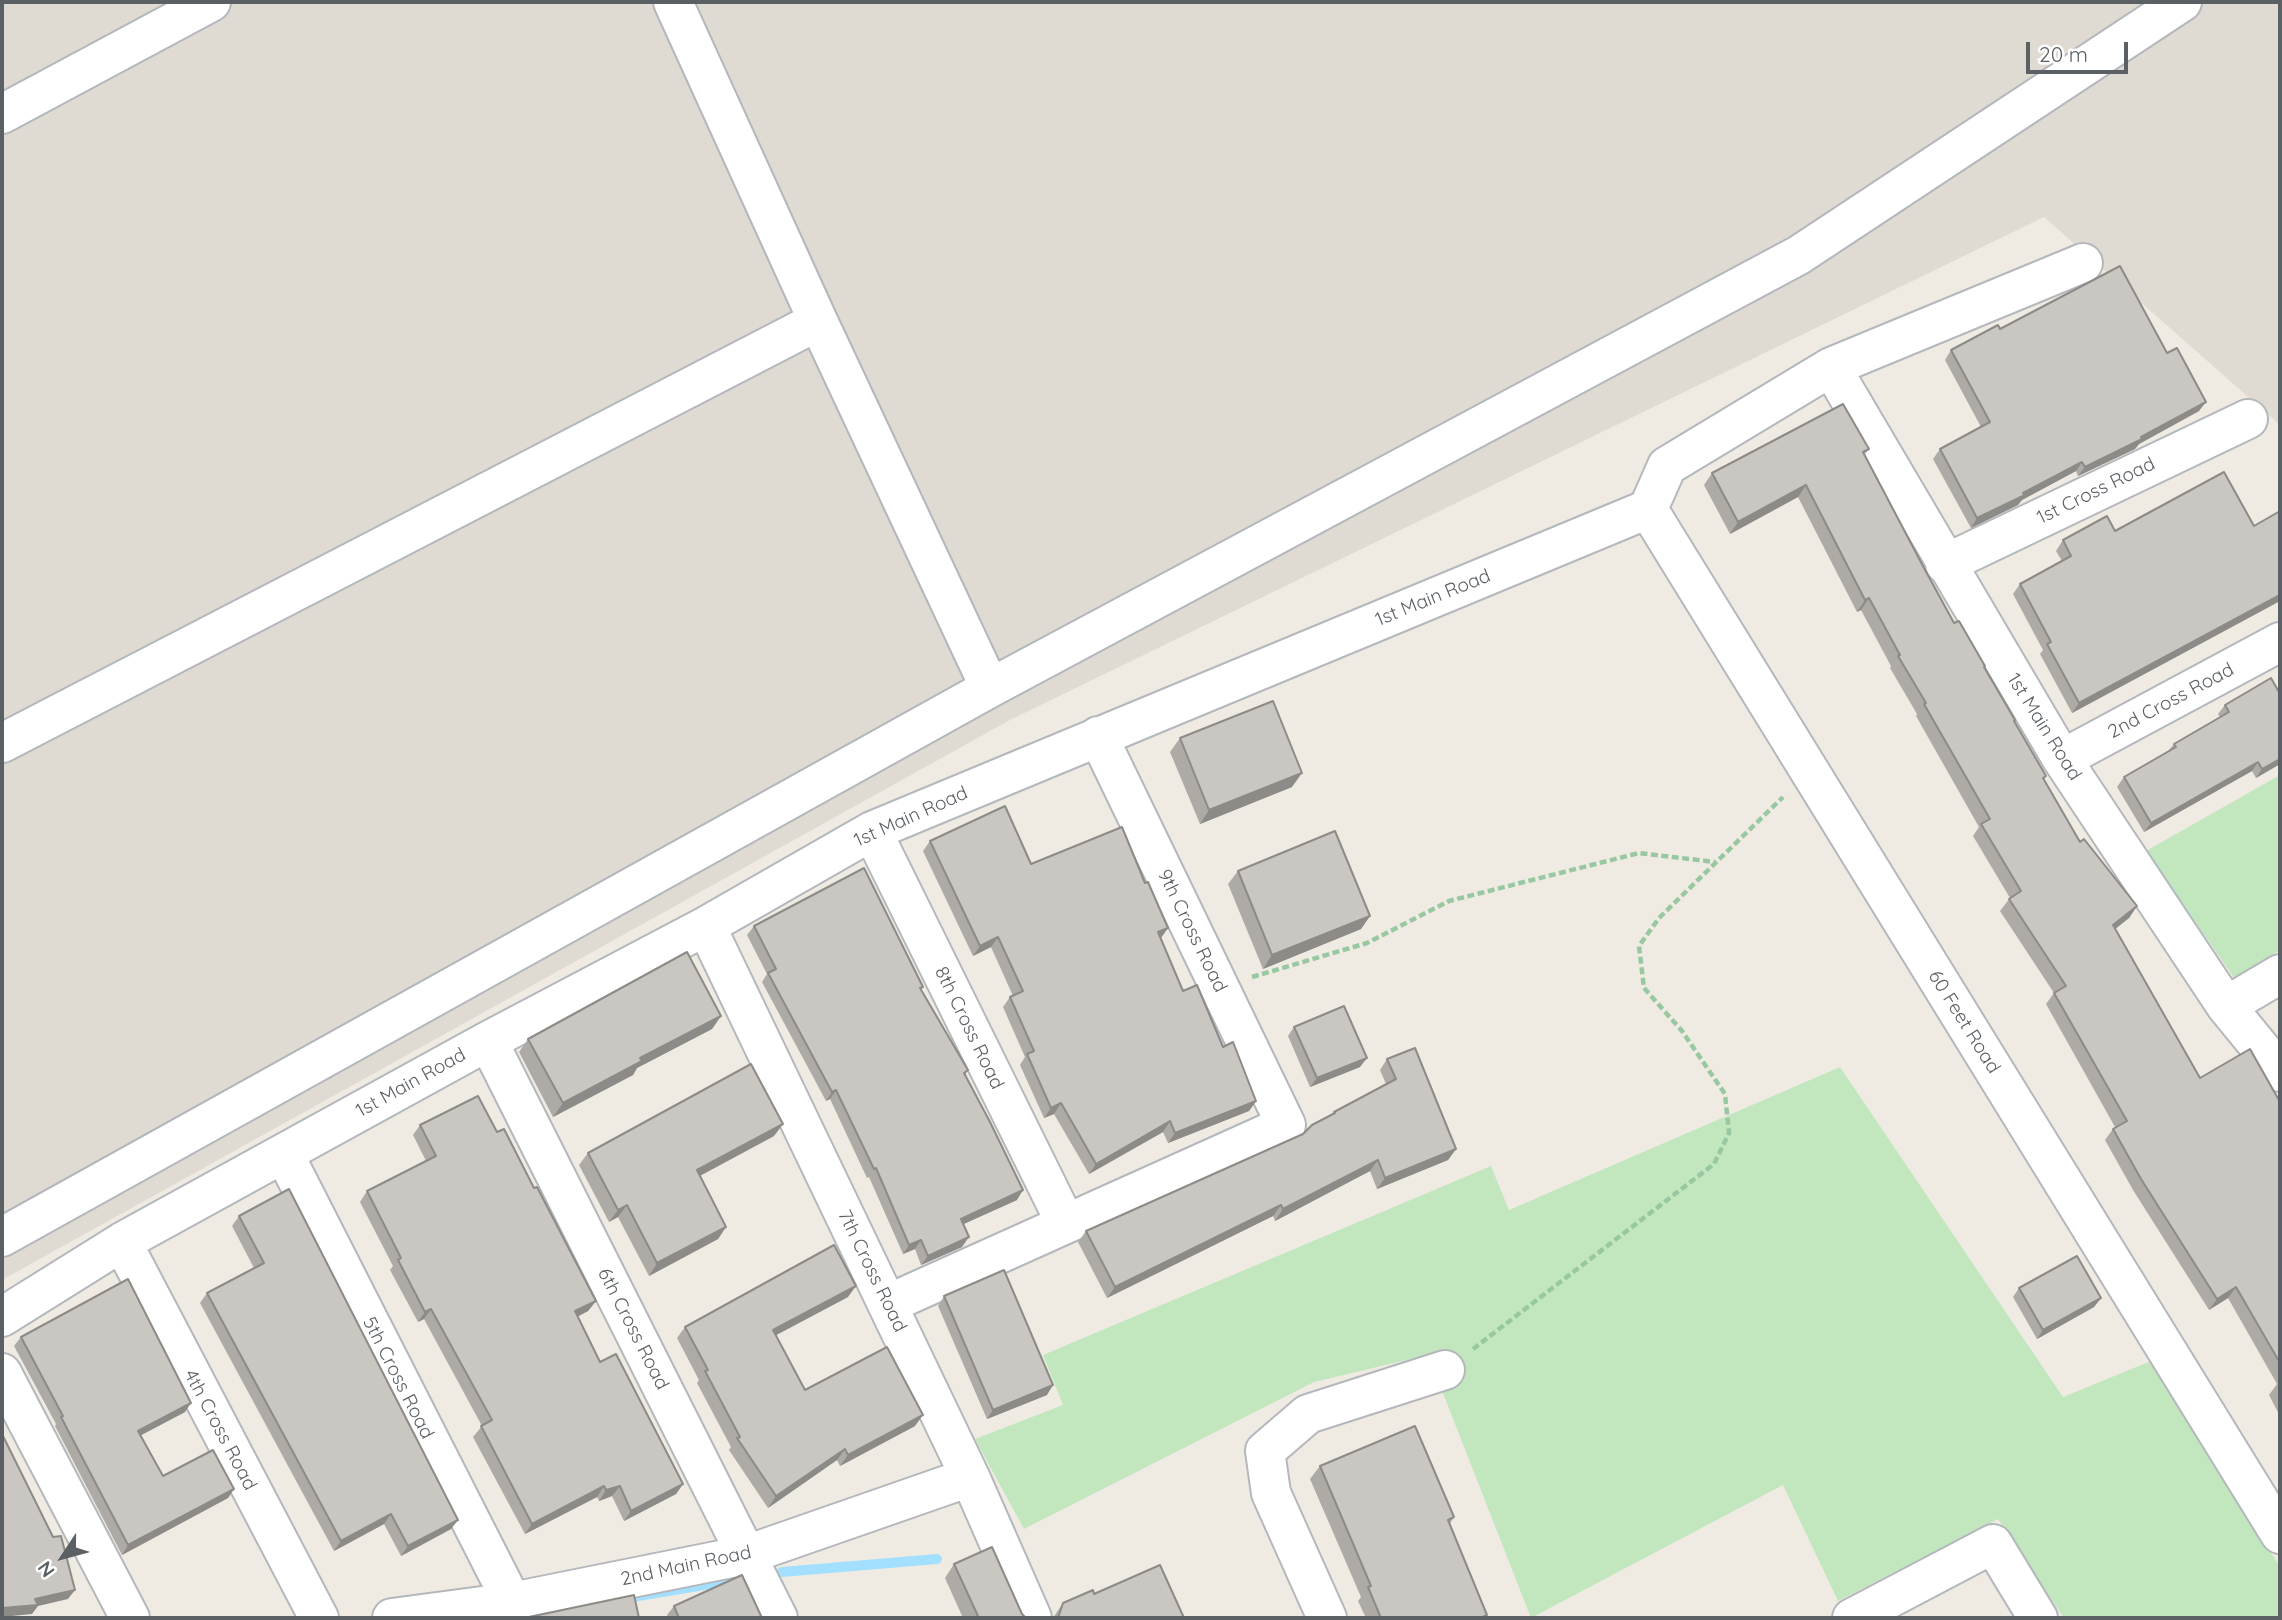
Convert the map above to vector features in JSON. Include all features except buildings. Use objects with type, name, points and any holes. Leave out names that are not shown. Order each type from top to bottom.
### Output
[{"type":"street","points":[[2,114],[211,2]]},
{"type":"street","points":[[673,2],[818,321],[990,688]]},
{"type":"street","points":[[2,1237],[990,688],[1799,255],[2182,2]]},
{"type":"street","points":[[1648,509],[1667,466],[1831,367],[2083,263]]},
{"type":"street","points":[[2,743],[818,321]]},
{"type":"street","name":"1st Main Road","points":[[1831,367],[2062,760],[2226,1006],[2280,1072]]},
{"type":"street","name":"1st Cross Road","points":[[1945,564],[2248,419]]},
{"type":"street","name":"1st Main Road","points":[[2,1317],[122,1242],[488,1041],[706,926],[872,831],[1648,509]]},
{"type":"street","name":"60 Feet Road","points":[[1648,509],[2280,1534]]},
{"type":"street","name":"2nd Cross Road","points":[[2062,760],[2280,642]]},
{"type":"street","name":"9th Cross Road","points":[[1066,1224],[1286,1125],[1098,736]]},
{"type":"street","name":"8th Cross Road","points":[[872,831],[1066,1224]]},
{"type":"street","name":"7th Cross Road","points":[[706,926],[970,1477],[1032,1618]]},
{"type":"street","points":[[2226,1006],[2280,974]]},
{"type":"street","name":"6th Cross Road","points":[[488,1041],[778,1618]]},
{"type":"street","name":"5th Cross Road","points":[[284,1154],[512,1602]]},
{"type":"street","points":[[888,1304],[1066,1224]]},
{"type":"street","name":"4th Cross Road","points":[[122,1242],[319,1618]]},
{"type":"street","points":[[1327,1618],[1271,1493],[1265,1451],[1308,1414],[1445,1370]]},
{"type":"street","points":[[2,1373],[130,1618]]},
{"type":"street","name":"2nd Main Road","points":[[392,1618],[512,1602],[746,1555],[970,1477]]},
{"type":"street","points":[[1852,1618],[1993,1544],[2038,1618]]},
{"type":"path","points":[[1445,1370],[1714,1164],[1728,1133],[1725,1094],[1682,1031],[1644,988],[1639,946],[1659,918],[1809,771]]},
{"type":"path","points":[[1219,987],[1367,943],[1462,897],[1639,853],[1716,862]]},
{"type":"shaded area","points":[[2,2],[2280,2],[2280,425],[2044,217],[1010,720],[2,1280]]},
{"type":"green space","points":[[2280,775],[2280,950],[2234,978],[2146,851]]},
{"type":"green space","points":[[1840,1067],[2063,1397],[2151,1361],[2280,1567],[2280,1618],[2064,1618],[1998,1519],[1838,1601],[1783,1485],[1531,1618],[1428,1355],[1314,1382],[1024,1529],[975,1439],[1063,1405],[1043,1355],[1491,1166],[1509,1210]]},
{"type":"waterway","points":[[782,1572],[937,1559]]},
{"type":"waterway","points":[[626,1598],[734,1580]]}]
